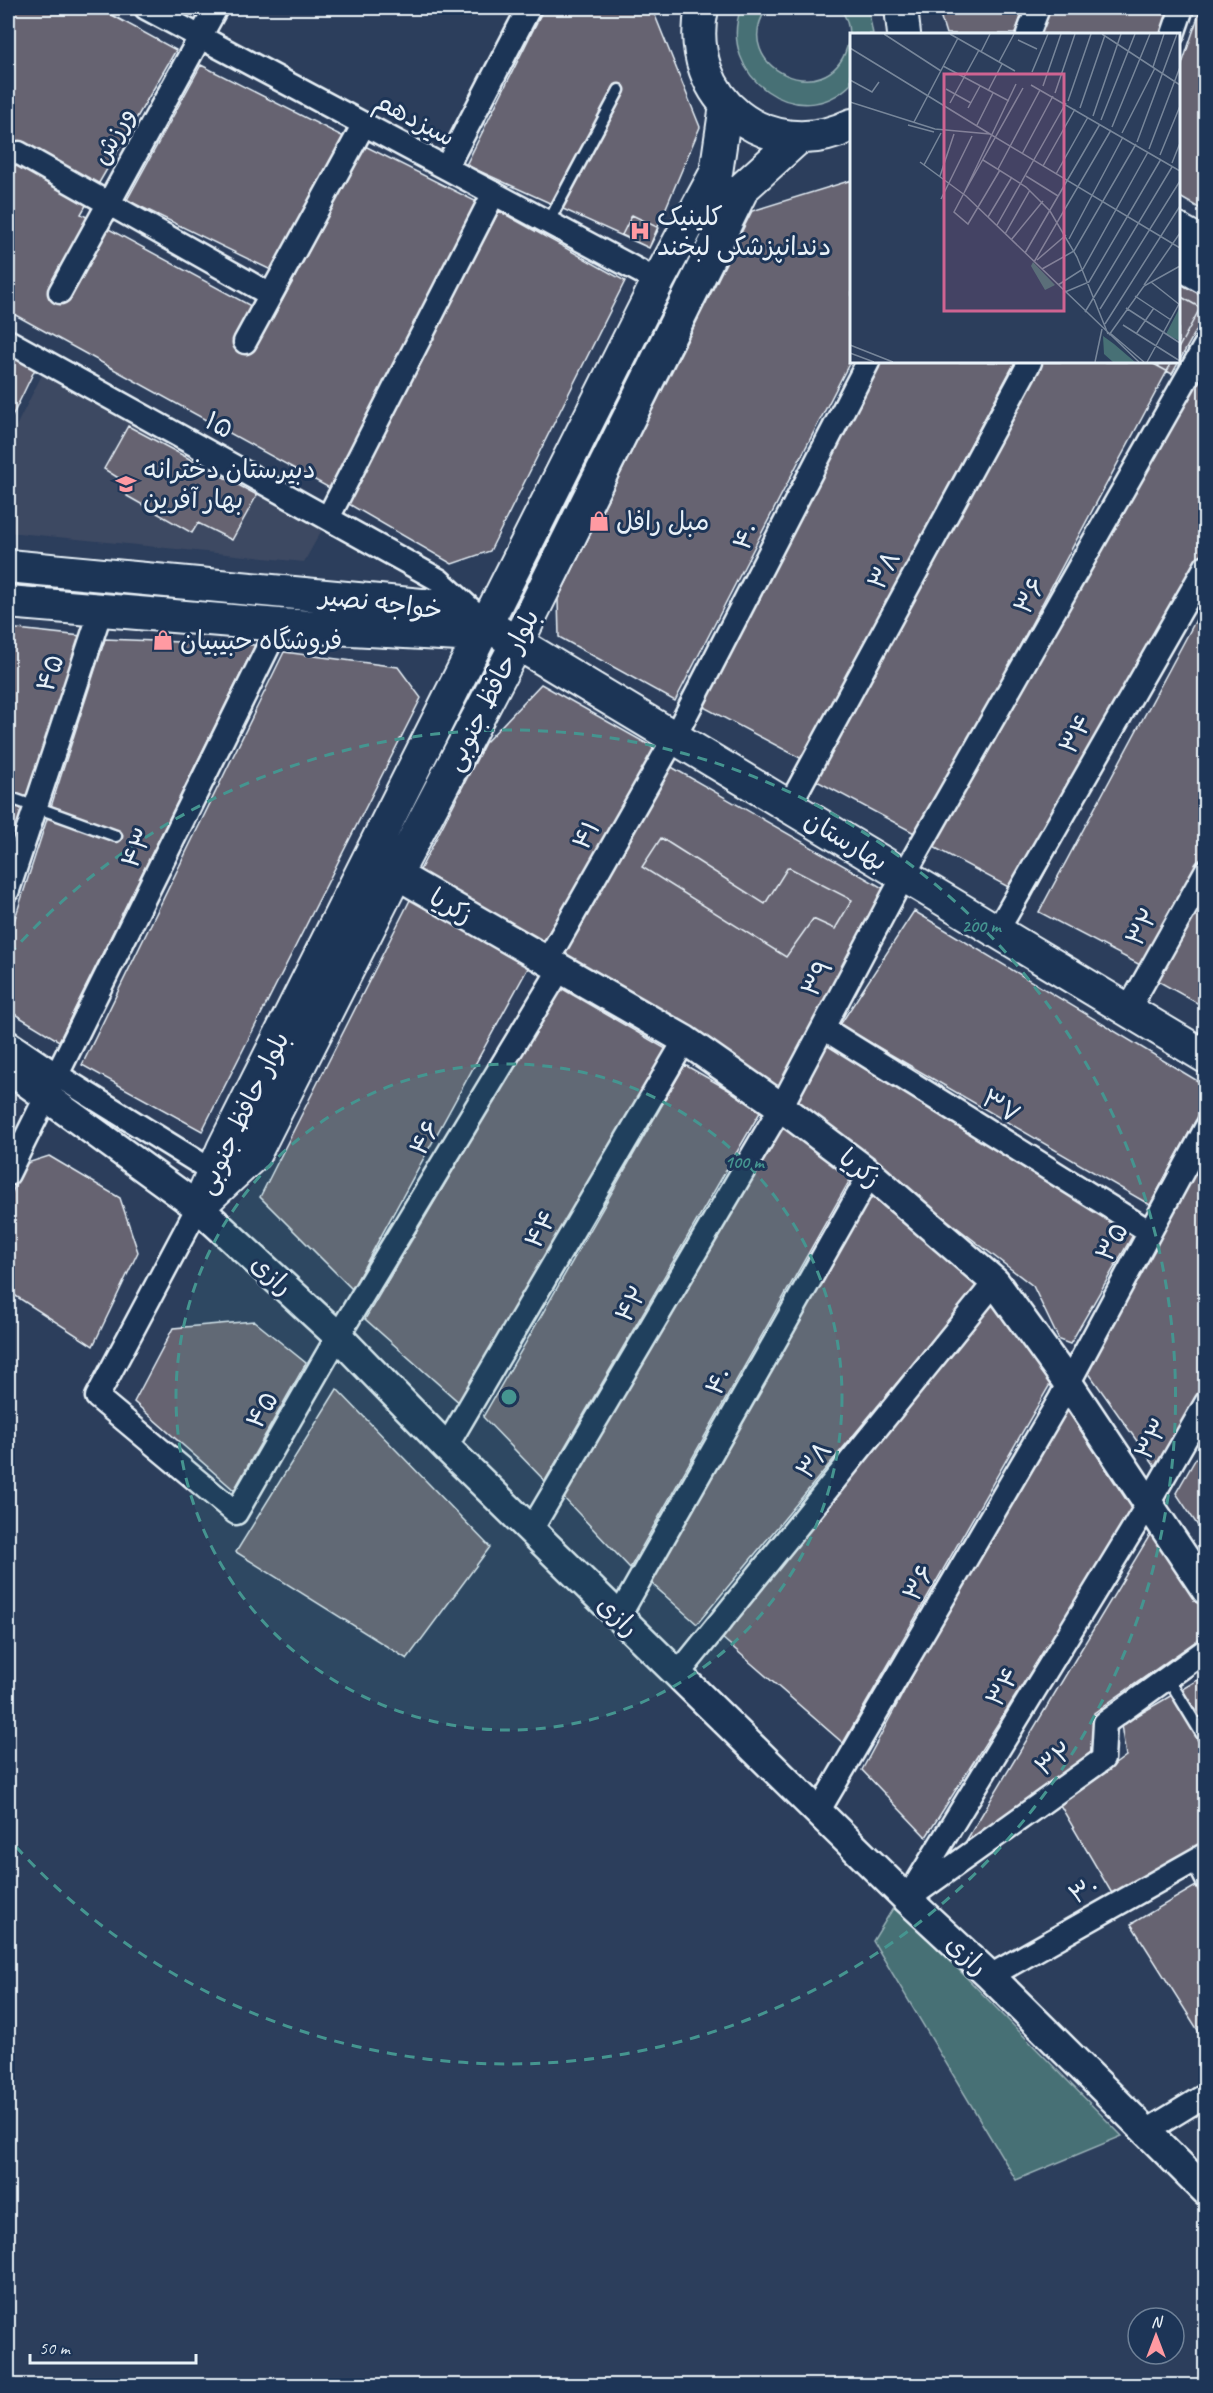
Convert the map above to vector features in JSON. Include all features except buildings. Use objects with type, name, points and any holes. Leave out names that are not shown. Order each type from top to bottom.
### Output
[{"type":"main road","points":[[702,8],[699,42],[703,65],[712,86],[726,105],[747,122],[759,129],[785,137],[798,138],[825,135],[850,126]]},
{"type":"main road","points":[[901,8],[904,33]]},
{"type":"main road","name":"بلوار حافظ جنوبی","points":[[198,1207],[223,1149],[658,281],[716,173],[726,105]]},
{"type":"main road","name":"بلوار حافظ جنوبی","points":[[198,1207],[254,1155],[396,874],[518,643],[742,188],[798,138]]},
{"type":"main road","points":[[1180,231],[1206,246]]},
{"type":"main road","points":[[1180,263],[1206,278]]},
{"type":"main road","name":"خواجه نصیر","points":[[8,566],[431,620],[459,635],[487,625]]},
{"type":"main road","name":"خواجه نصیر","points":[[8,602],[279,626],[431,620]]},
{"type":"main road","name":"بهارستان","points":[[487,625],[1206,1057]]},
{"type":"street","name":"سیزدهم","points":[[146,8],[658,281]]},
{"type":"street","name":"ورزش","points":[[60,292],[216,8]]},
{"type":"street","points":[[446,168],[529,8]]},
{"type":"street","points":[[1028,33],[1038,8]]},
{"type":"street","points":[[1173,33],[1182,8]]},
{"type":"street","points":[[245,342],[269,294],[364,124]]},
{"type":"street","points":[[19,153],[269,294]]},
{"type":"street","points":[[328,518],[494,193]]},
{"type":"street","name":"۱۵","points":[[8,341],[439,580],[487,625]]},
{"type":"street","name":"۳۶","points":[[904,875],[1206,344]]},
{"type":"street","name":"۴۰","points":[[674,738],[867,363]]},
{"type":"street","name":"۳۸","points":[[789,806],[1029,363]]},
{"type":"street","name":"۳۴","points":[[996,931],[1206,566]]},
{"type":"street","name":"۴۵","points":[[8,890],[101,610]]},
{"type":"street","name":"۴۳","points":[[8,1174],[279,626]]},
{"type":"street","name":"۴۱","points":[[553,965],[674,738]]},
{"type":"street","name":"۳۲","points":[[1128,1010],[1206,871]]},
{"type":"street","name":"زکریا","points":[[396,874],[685,1040],[870,1174],[995,1282],[1068,1383],[1206,1590]]},
{"type":"street","name":"۳۹","points":[[780,1107],[904,875]]},
{"type":"street","name":"۴۶","points":[[338,1336],[553,965]]},
{"type":"street","name":"۳۷","points":[[823,1028],[1150,1232]]},
{"type":"street","name":"۴۴","points":[[446,1447],[685,1040]]},
{"type":"street","points":[[8,1042],[51,1086],[214,1172]]},
{"type":"street","name":"رازی","points":[[8,1069],[51,1086],[198,1207],[338,1336],[446,1447],[907,1899],[990,1976],[1206,2192]]},
{"type":"street","name":"۴۲","points":[[531,1530],[780,1107]]},
{"type":"street","name":"۳۵","points":[[1068,1383],[1206,1128]]},
{"type":"street","name":"۴۰","points":[[618,1616],[870,1174]]},
{"type":"street","name":"۴۵","points":[[198,1207],[97,1397],[236,1513],[338,1336]]},
{"type":"street","name":"۳۸","points":[[678,1674],[995,1282]]},
{"type":"street","name":"۳۶","points":[[818,1812],[1068,1383]]},
{"type":"street","name":"۳۳","points":[[1148,1504],[1206,1403]]},
{"type":"street","name":"۳۴","points":[[907,1899],[1148,1504]]},
{"type":"street","name":"۳۲","points":[[907,1899],[1103,1759],[1105,1723],[1206,1650]]},
{"type":"street","name":"۳۰","points":[[990,1976],[1199,1858]]},
{"type":"street","points":[[1145,2132],[1206,2095]]},
{"type":"lane","points":[[549,221],[618,90]]},
{"type":"lane","points":[[8,797],[116,836]]},
{"type":"lane","points":[[1168,1678],[1206,1741]]},
{"type":"lane","points":[[1199,1858],[1206,1891]]},
{"type":"shaded area","name":"دبیرستان دخترانه بهار آفرین","points":[[42,375],[324,526],[304,562],[8,532],[8,442]]},
{"type":"green space","points":[[741,8],[767,8],[758,30],[760,49],[770,64],[785,74],[803,79],[821,77],[836,66],[847,47],[848,26],[840,8],[868,8],[873,33],[850,33],[850,85],[830,98],[808,104],[787,101],[767,91],[751,76],[740,56],[736,33]]},
{"type":"green space","points":[[895,1905],[1122,2136],[1016,2180],[873,1941]]},
{"type":"place","name":"کلینیک دندانپزشکی لبخند","points":[[640,231]]},
{"type":"place","name":"دبیرستان دخترانه بهار آفرین","points":[[126,484]]},
{"type":"place","name":"مبل رافل","points":[[599,521]]},
{"type":"place","name":"فروشگاه حبیبیان","points":[[163,640]]}]
